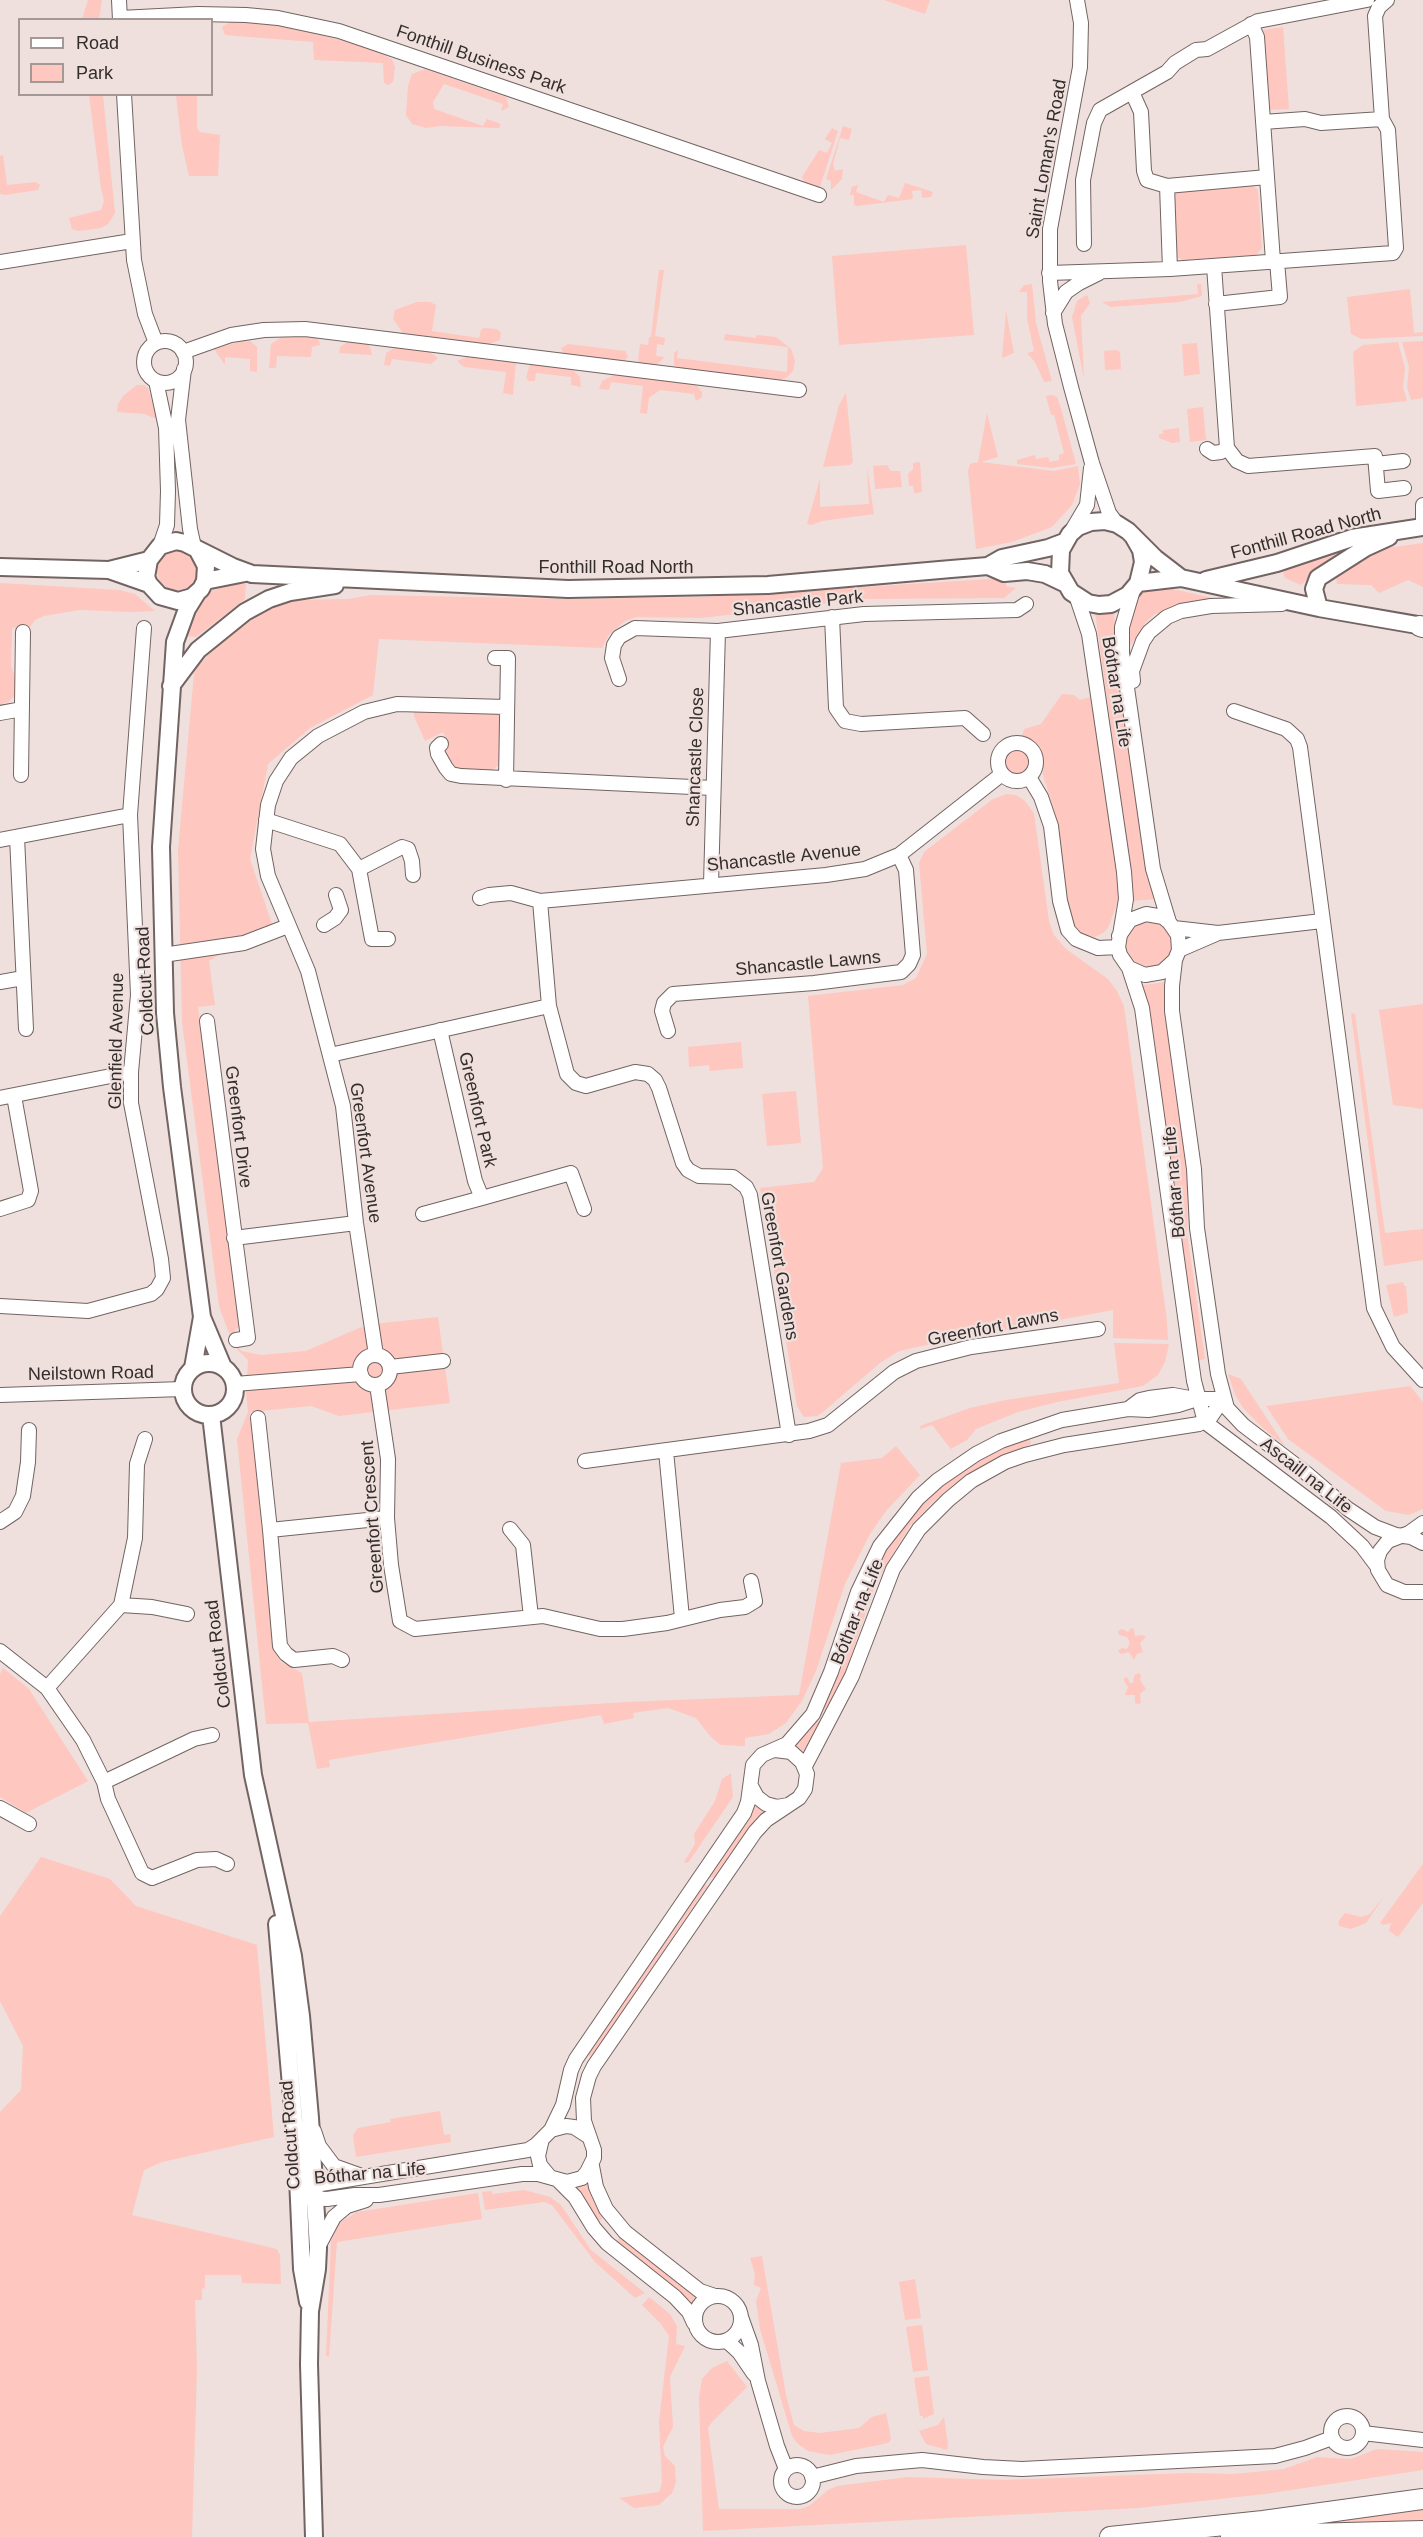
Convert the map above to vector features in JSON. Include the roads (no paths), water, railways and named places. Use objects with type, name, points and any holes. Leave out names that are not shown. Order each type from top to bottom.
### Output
[{"type":"highway","points":[[1110,2537],[1244,2523],[1423,2499]]},
{"type":"highway","points":[[1214,2537],[1423,2530]]},
{"type":"main road","name":"Fonthill Road North","points":[[109,570],[178,601],[201,587],[245,573],[519,588],[645,589],[768,585],[988,566],[1002,558],[1048,548],[1067,538],[1078,527],[1091,522],[1105,521],[1116,524],[1133,536],[1155,558],[1181,578]]},
{"type":"main road","name":"Fonthill Road North","points":[[1200,582],[1277,563],[1352,538],[1418,528]]},
{"type":"main road","points":[[1319,608],[1314,589],[1318,578],[1365,548],[1418,528]]},
{"type":"main road","points":[[1133,536],[1141,550],[1143,562],[1136,586]]},
{"type":"main road","points":[[1064,584],[1059,559],[1067,538]]},
{"type":"main road","name":"Fonthill Road North","points":[[160,546],[176,541],[245,573]]},
{"type":"main road","points":[[160,546],[149,560],[146,577],[169,610],[175,642]]},
{"type":"main road","points":[[175,642],[187,609],[201,587],[206,566],[195,548]]},
{"type":"main road","name":"Fonthill Road North","points":[[0,567],[109,570],[149,560]]},
{"type":"main road","name":"Fonthill Road North","points":[[988,566],[1004,573],[1036,572],[1064,584],[1077,598],[1099,605],[1122,600],[1136,586],[1181,578],[1319,608],[1422,627]]},
{"type":"main road","points":[[171,686],[198,650],[245,612],[269,599],[290,592],[310,591],[357,580]]},
{"type":"main road","name":"Coldcut Road","points":[[175,642],[161,847],[165,1013],[172,1087],[202,1317],[193,1368],[184,1381],[183,1389]]},
{"type":"main road","name":"Coldcut Road","points":[[202,1317],[223,1367],[233,1377],[235,1384]]},
{"type":"main road","points":[[193,1368],[206,1363],[223,1367]]},
{"type":"main road","points":[[183,1389],[186,1401],[193,1409],[211,1415],[228,1407],[234,1396],[235,1384]]},
{"type":"main road","name":"Coldcut Road","points":[[211,1415],[253,1775],[294,1964],[301,2016],[310,2118],[309,2194],[302,2269],[310,2311]]},
{"type":"main road","name":"Coldcut Road","points":[[276,1887],[278,1955],[318,2248],[310,2311],[309,2364],[314,2537]]},
{"type":"street","name":"Fonthill Business Park","points":[[119,0],[120,18]]},
{"type":"street","name":"Saint Loman's Road","points":[[1077,0],[1080,23],[1080,67],[1050,230],[1049,273],[1058,341],[1092,463],[1109,513],[1116,524]]},
{"type":"street","points":[[1049,273],[1170,269],[1392,253],[1396,248],[1388,130],[1382,119],[1375,2],[1265,19],[1251,24],[1207,49],[1196,50],[1175,63],[1167,72],[1100,110],[1094,123],[1086,162],[1082,198],[1084,244]]},
{"type":"street","name":"Fonthill Business Park","points":[[136,18],[198,14],[246,15],[306,23],[373,41],[819,195]]},
{"type":"street","points":[[1216,304],[1280,297],[1266,177],[1257,37],[1251,24]]},
{"type":"street","points":[[1132,92],[1142,112],[1144,171],[1147,180],[1167,186],[1266,177]]},
{"type":"street","points":[[124,96],[132,241],[140,293],[156,344]]},
{"type":"street","points":[[1263,122],[1305,119],[1321,123],[1382,119]]},
{"type":"street","points":[[1167,186],[1170,269]]},
{"type":"street","points":[[0,262],[132,241]]},
{"type":"street","points":[[1214,266],[1227,448],[1237,461],[1248,466],[1375,456],[1378,491],[1404,488]]},
{"type":"street","points":[[1053,313],[1066,292],[1103,271]]},
{"type":"street","points":[[183,352],[231,335],[264,330],[305,329],[799,390]]},
{"type":"street","points":[[184,369],[181,375],[170,382],[156,381],[148,375],[144,361],[148,350],[156,344],[168,342],[179,347],[183,352],[184,369],[178,420],[190,529],[195,548]]},
{"type":"street","points":[[156,381],[166,428],[168,491],[167,525],[160,546]]},
{"type":"street","points":[[1207,449],[1213,453],[1221,453],[1227,448]]},
{"type":"street","points":[[1376,464],[1402,461]]},
{"type":"street","name":"Saint Loman's Road","points":[[1067,538],[1087,505],[1092,463]]},
{"type":"street","points":[[1418,528],[1423,505]]},
{"type":"street","name":"Bóthar na Life","points":[[556,2180],[540,2165],[538,2156],[563,2105],[571,2070],[576,2060],[734,1828],[748,1802],[753,1765],[762,1755],[787,1744],[813,1714],[831,1672],[869,1567],[880,1546],[918,1498],[956,1466],[1001,1441],[1033,1429],[1076,1417],[1128,1408],[1148,1410],[1178,1406],[1197,1399],[1223,1400],[1197,1228],[1194,1169],[1173,1011],[1172,986],[1178,935],[1172,925],[1155,878],[1121,644],[1124,618],[1136,586]]},
{"type":"street","name":"Bóthar na Life","points":[[309,2194],[379,2195],[522,2174],[537,2174],[567,2182],[582,2178],[592,2166],[594,2150],[588,2136],[583,2098],[594,2066],[755,1832],[766,1820],[799,1798],[805,1790],[807,1779],[805,1766],[852,1676],[893,1569],[919,1529],[948,1500],[987,1472],[1025,1455],[1051,1448],[1193,1426],[1205,1422],[1197,1399],[1142,1008],[1129,968],[1120,955],[1119,941],[1126,899],[1124,872],[1089,634],[1077,598]]},
{"type":"street","points":[[1134,729],[1132,671],[1143,641],[1156,624],[1181,610],[1299,603]]},
{"type":"street","name":"Shancastle Park","points":[[619,679],[612,658],[614,645],[619,636],[635,628],[718,631],[864,614],[1017,610],[1026,604]]},
{"type":"street","points":[[832,617],[836,708],[845,721],[861,724],[965,718],[983,734]]},
{"type":"street","name":"Glenfield Avenue","points":[[0,1305],[88,1311],[145,1296],[157,1289],[163,1272],[131,1103],[131,1072],[138,995],[130,815],[144,628]]},
{"type":"street","name":"Shancastle Close","points":[[711,884],[718,631]]},
{"type":"street","points":[[21,775],[23,632]]},
{"type":"street","points":[[495,658],[508,658],[506,780]]},
{"type":"street","name":"Greenfort Avenue","points":[[376,1355],[356,1223],[343,1106],[308,971],[268,876],[263,849],[266,820],[276,781],[291,758],[318,736],[364,712],[397,704],[506,707]]},
{"type":"street","points":[[0,713],[22,709]]},
{"type":"street","points":[[1234,711],[1278,725],[1298,739],[1374,1308],[1393,1347],[1423,1380]]},
{"type":"street","points":[[1022,743],[1035,755],[1036,767],[1029,777],[1023,780],[1012,780],[1002,774],[998,763],[1001,752],[1010,744],[1022,743]]},
{"type":"street","points":[[441,744],[437,748],[438,754],[450,774],[506,780],[517,778],[713,788]]},
{"type":"street","name":"Shancastle Avenue","points":[[480,898],[511,893],[540,901],[826,875],[865,869],[899,855],[1002,774]]},
{"type":"street","points":[[1029,777],[1041,796],[1051,826],[1060,901],[1068,930],[1076,939],[1098,948],[1119,941],[1124,927],[1137,916],[1154,914],[1172,925],[1218,933],[1322,921]]},
{"type":"street","points":[[0,840],[130,815]]},
{"type":"street","points":[[266,820],[340,844],[359,869],[372,939],[388,939]]},
{"type":"street","points":[[17,837],[26,1029]]},
{"type":"street","points":[[359,869],[402,847],[408,849],[413,875]]},
{"type":"street","name":"Shancastle Lawns","points":[[668,1032],[663,1011],[664,1003],[673,994],[814,983],[902,972],[913,955],[906,870],[899,855]]},
{"type":"street","points":[[336,895],[342,910]]},
{"type":"street","points":[[330,1055],[549,1006],[540,901]]},
{"type":"street","points":[[324,925],[342,910],[367,909]]},
{"type":"street","points":[[163,955],[244,943],[288,926]]},
{"type":"street","points":[[1129,968],[1145,975],[1154,975],[1170,967],[1177,955],[1218,933]]},
{"type":"street","points":[[0,982],[23,978]]},
{"type":"street","name":"Greenfort Gardens","points":[[549,1006],[563,1064],[570,1078],[586,1086],[634,1072],[648,1074],[659,1088],[683,1163],[688,1170],[699,1176],[733,1177],[746,1186],[750,1196],[789,1434]]},
{"type":"street","name":"Greenfort Drive","points":[[207,1021],[248,1338],[237,1340]]},
{"type":"street","name":"Greenfort Park","points":[[440,1030],[475,1181],[482,1198]]},
{"type":"street","points":[[0,1098],[131,1072]]},
{"type":"street","points":[[0,1209],[28,1200],[31,1191],[14,1096]]},
{"type":"street","name":"Greenfort Park","points":[[423,1214],[571,1173],[584,1209]]},
{"type":"street","points":[[234,1238],[356,1223]]},
{"type":"street","name":"Greenfort Lawns","points":[[585,1461],[789,1434],[828,1425],[894,1372],[916,1361],[970,1347],[1098,1329]]},
{"type":"street","points":[[376,1355],[385,1359],[390,1367],[386,1381],[377,1385],[365,1381],[361,1374],[364,1361],[376,1355]]},
{"type":"street","points":[[390,1367],[443,1361]]},
{"type":"street","points":[[235,1384],[361,1374]]},
{"type":"street","name":"Greenfort Crescent","points":[[377,1385],[388,1459],[387,1518],[391,1565],[400,1621],[415,1629],[543,1616],[600,1629],[623,1629],[667,1623],[682,1618],[745,1607],[755,1601],[751,1581]]},
{"type":"street","name":"Neilstown Road","points":[[0,1395],[183,1389]]},
{"type":"street","points":[[1205,1422],[1223,1400]]},
{"type":"street","name":"Ascaill na Life","points":[[1223,1400],[1243,1425],[1324,1487],[1334,1488],[1349,1498],[1357,1506],[1360,1516],[1375,1527],[1411,1537],[1423,1543]]},
{"type":"street","points":[[258,1419],[280,1646],[294,1660],[333,1656],[342,1660]]},
{"type":"street","name":"Ascaill na Life","points":[[1205,1422],[1331,1517],[1355,1539],[1377,1566],[1381,1578],[1387,1585],[1398,1591],[1420,1589]]},
{"type":"street","points":[[0,1522],[15,1512],[23,1496],[28,1462],[29,1430]]},
{"type":"street","points":[[48,1688],[121,1605],[135,1538],[137,1464],[146,1439]]},
{"type":"street","points":[[666,1451],[682,1618]]},
{"type":"street","points":[[270,1530],[387,1518]]},
{"type":"street","points":[[1377,1566],[1380,1551],[1388,1541],[1423,1523]]},
{"type":"street","points":[[510,1529],[523,1545],[531,1617]]},
{"type":"street","points":[[121,1605],[152,1607],[187,1614]]},
{"type":"street","points":[[0,1651],[48,1688],[83,1740],[104,1782],[108,1798],[142,1873],[152,1878],[197,1860],[216,1859],[227,1864]]},
{"type":"street","points":[[104,1782],[194,1739],[212,1735]]},
{"type":"street","points":[[773,1750],[791,1752],[805,1766]]},
{"type":"street","points":[[751,1786],[757,1797],[766,1804],[777,1807],[788,1805]]},
{"type":"street","points":[[0,1808],[29,1824]]},
{"type":"street","points":[[310,2118],[319,2146],[327,2159],[334,2166],[364,2177]]},
{"type":"street","name":"Bóthar na Life","points":[[309,2194],[364,2177],[528,2150],[547,2134],[566,2126],[574,2127],[588,2136]]},
{"type":"street","points":[[592,2166],[596,2187],[606,2209],[625,2232],[700,2290],[715,2296],[723,2296],[735,2303],[751,2345],[758,2381],[786,2469],[781,2483],[784,2492],[793,2497],[807,2494],[812,2485],[812,2477],[808,2471],[800,2466],[786,2469]]},
{"type":"street","points":[[556,2180],[575,2197],[594,2228],[608,2244],[675,2297],[689,2312],[699,2333],[709,2341],[727,2341],[739,2352],[758,2381]]},
{"type":"street","points":[[318,2248],[333,2217],[347,2206],[379,2195]]},
{"type":"street","points":[[694,2323],[697,2308],[701,2302],[715,2296]]},
{"type":"street","points":[[727,2341],[737,2331],[741,2317]]},
{"type":"street","points":[[1345,2416],[1358,2420],[1363,2433],[1359,2443],[1349,2448],[1338,2446],[1332,2438],[1334,2422],[1345,2416]]},
{"type":"street","points":[[1363,2433],[1423,2440]]},
{"type":"street","points":[[812,2477],[856,2466],[922,2460],[1022,2469],[1265,2457],[1291,2453],[1332,2438]]}]
